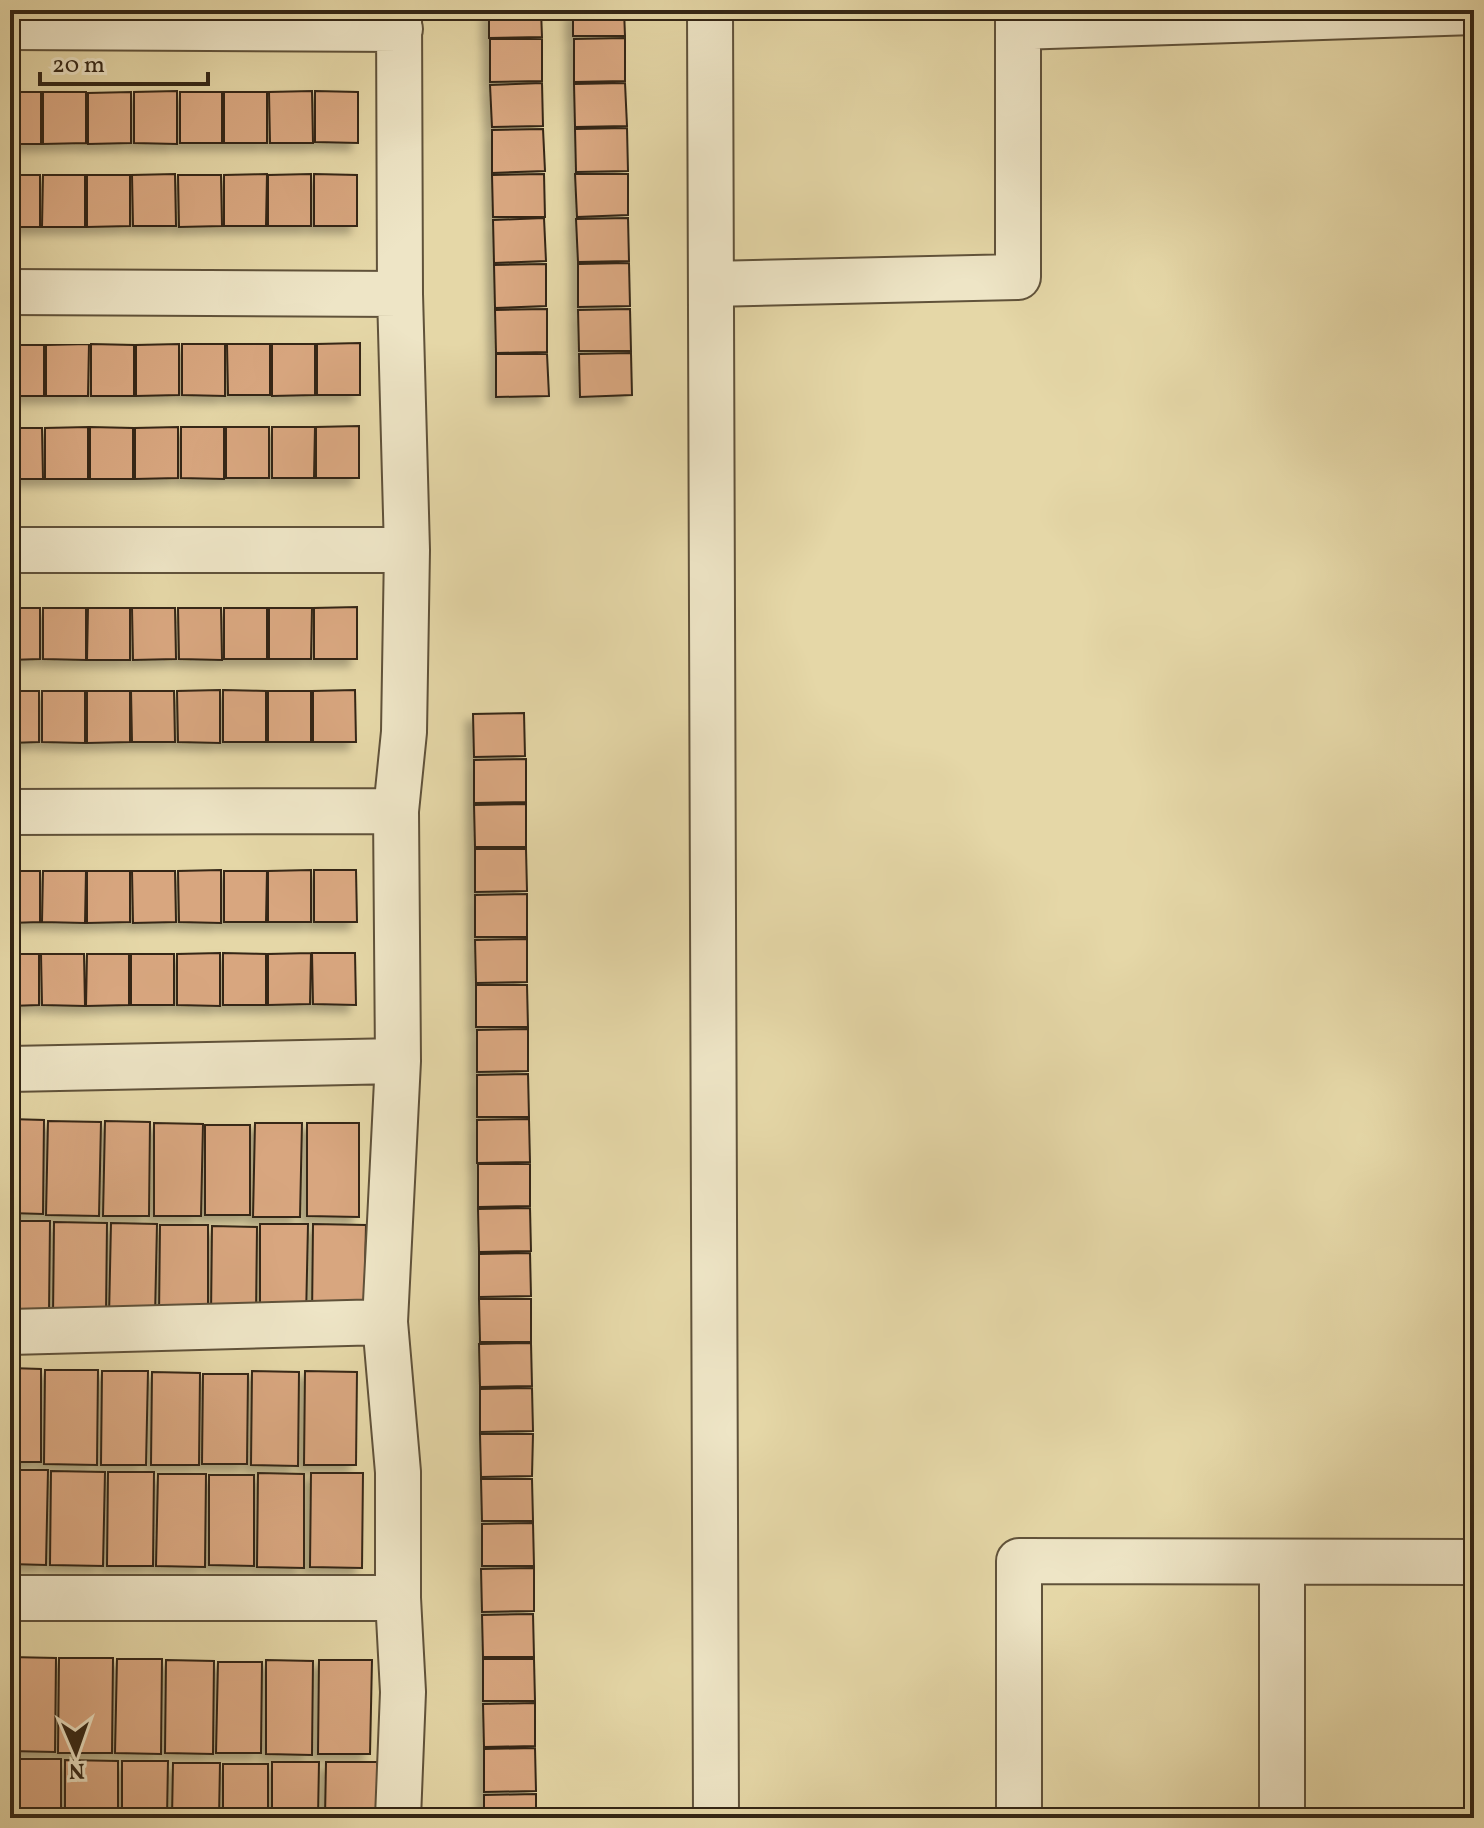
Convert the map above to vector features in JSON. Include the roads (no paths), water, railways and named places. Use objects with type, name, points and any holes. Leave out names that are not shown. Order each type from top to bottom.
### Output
[{"type":"street","points":[[710,10],[716,1818]]},
{"type":"street","points":[[711,284],[1018,277],[1018,19],[1474,12]]},
{"type":"street","points":[[10,27],[399,20],[400,294],[407,550],[404,732],[396,811],[398,1061],[385,1322],[398,1472],[398,1598],[403,1692],[398,1818]]},
{"type":"street","points":[[10,292],[400,294]]},
{"type":"street","points":[[10,550],[407,550]]},
{"type":"street","points":[[10,812],[396,811]]},
{"type":"street","points":[[10,1069],[398,1061]]},
{"type":"street","points":[[10,1332],[385,1322]]},
{"type":"street","points":[[1019,1818],[1019,1561],[1474,1562]]},
{"type":"street","points":[[1282,1562],[1282,1818]]},
{"type":"street","points":[[10,1598],[398,1598]]}]
